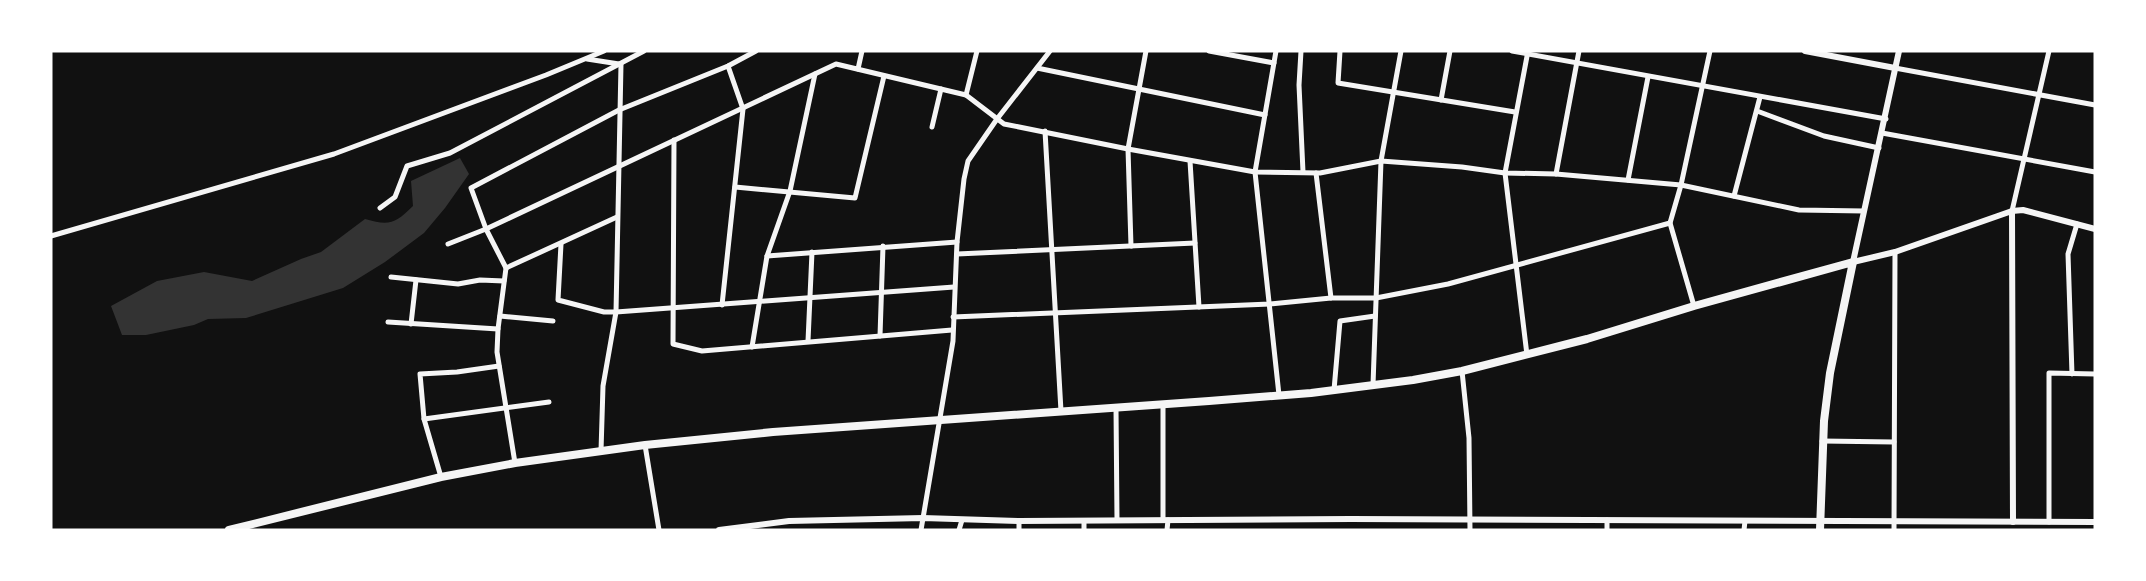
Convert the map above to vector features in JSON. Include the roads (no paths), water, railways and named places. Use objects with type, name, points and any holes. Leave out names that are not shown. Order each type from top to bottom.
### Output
[{"type":"main road","points":[[229,530],[441,477],[515,463],[645,445],[773,432],[1279,395],[1373,385],[1462,371],[1587,339],[1694,306],[1853,262],[1830,374],[1822,441],[1820,525]]},
{"type":"street","points":[[51,236],[334,154],[604,51]]},
{"type":"street","points":[[380,208],[395,197],[407,166],[450,153],[644,51]]},
{"type":"street","points":[[515,463],[497,352],[506,268],[486,229],[471,188],[619,110],[728,66],[756,51]]},
{"type":"street","points":[[858,69],[862,51]]},
{"type":"street","points":[[966,95],[977,51]]},
{"type":"street","points":[[921,530],[952,341],[957,242],[968,161],[997,119],[1050,51]]},
{"type":"street","points":[[1131,246],[1128,149],[1146,51]]},
{"type":"street","points":[[1209,51],[1274,63]]},
{"type":"street","points":[[1276,51],[1255,172],[1279,395]]},
{"type":"street","points":[[1301,51],[1299,85],[1303,172]]},
{"type":"street","points":[[1340,51],[1338,83],[1515,112]]},
{"type":"street","points":[[1373,385],[1381,160],[1401,51]]},
{"type":"street","points":[[1441,100],[1450,51]]},
{"type":"street","points":[[1512,51],[1886,119]]},
{"type":"street","points":[[1556,174],[1579,51]]},
{"type":"street","points":[[1694,306],[1670,223],[1681,185],[1710,51]]},
{"type":"street","points":[[1805,51],[2095,105]]},
{"type":"street","points":[[1899,51],[1853,262],[1895,252],[2013,211],[2023,210],[2095,230]]},
{"type":"street","points":[[2013,522],[2013,211],[2049,51]]},
{"type":"street","points":[[1527,355],[1505,172],[1528,53]]},
{"type":"street","points":[[586,58],[621,64]]},
{"type":"street","points":[[601,451],[603,386],[616,312],[621,64]]},
{"type":"street","points":[[448,244],[486,229],[836,64],[966,95],[1004,124],[1255,172],[1316,172],[1381,160],[1681,185],[1799,210],[1864,211]]},
{"type":"street","points":[[722,305],[743,109],[728,66]]},
{"type":"street","points":[[1037,68],[1265,115]]},
{"type":"street","points":[[752,347],[767,256],[790,191],[815,74]]},
{"type":"street","points":[[735,187],[855,198],[884,76]]},
{"type":"street","points":[[1629,180],[1648,77]]},
{"type":"street","points":[[932,127],[941,89]]},
{"type":"street","points":[[1734,196],[1760,97]]},
{"type":"street","points":[[1756,111],[1824,136],[1879,148]]},
{"type":"street","points":[[1045,131],[1061,411]]},
{"type":"street","points":[[1882,133],[2095,172]]},
{"type":"street","points":[[674,140],[674,344],[702,351],[952,330]]},
{"type":"street","points":[[1190,161],[1199,307]]},
{"type":"street","points":[[1316,172],[1331,298]]},
{"type":"street","points":[[506,268],[617,217]]},
{"type":"street","points":[[953,317],[1270,304],[1331,298],[1376,298],[1448,284],[1670,223]]},
{"type":"street","points":[[2072,374],[2068,254],[2077,225]]},
{"type":"street","points":[[767,256],[957,242]]},
{"type":"street","points":[[957,254],[1195,243]]},
{"type":"street","points":[[561,244],[558,300],[604,312],[673,309],[954,287]]},
{"type":"street","points":[[880,336],[883,246]]},
{"type":"street","points":[[808,341],[812,252]]},
{"type":"street","points":[[1894,530],[1895,252]]},
{"type":"street","points":[[391,277],[458,284],[480,280],[504,281]]},
{"type":"street","points":[[411,324],[416,280]]},
{"type":"street","points":[[1334,390],[1340,321],[1375,315]]},
{"type":"street","points":[[500,316],[553,321]]},
{"type":"street","points":[[388,322],[498,329]]},
{"type":"street","points":[[441,477],[424,418],[420,374],[499,366]]},
{"type":"street","points":[[1462,371],[1469,438],[1470,530]]},
{"type":"street","points":[[2049,522],[2049,373],[2095,374]]},
{"type":"street","points":[[424,418],[549,402]]},
{"type":"street","points":[[1163,405],[1167,530]]},
{"type":"street","points":[[1116,408],[1117,520]]},
{"type":"street","points":[[1822,441],[1894,442]]},
{"type":"street","points":[[645,445],[659,530]]},
{"type":"street","points":[[719,530],[789,521],[923,518],[1019,521],[1744,521],[1820,525],[1894,521],[2095,522]]},
{"type":"street","points":[[960,530],[962,520]]},
{"type":"street","points":[[1084,520],[1084,530]]},
{"type":"street","points":[[1607,520],[1607,530]]},
{"type":"street","points":[[1019,521],[1019,530]]},
{"type":"street","points":[[1744,521],[1744,530]]},
{"type":"street","points":[[2004,522],[2004,530]]}]
